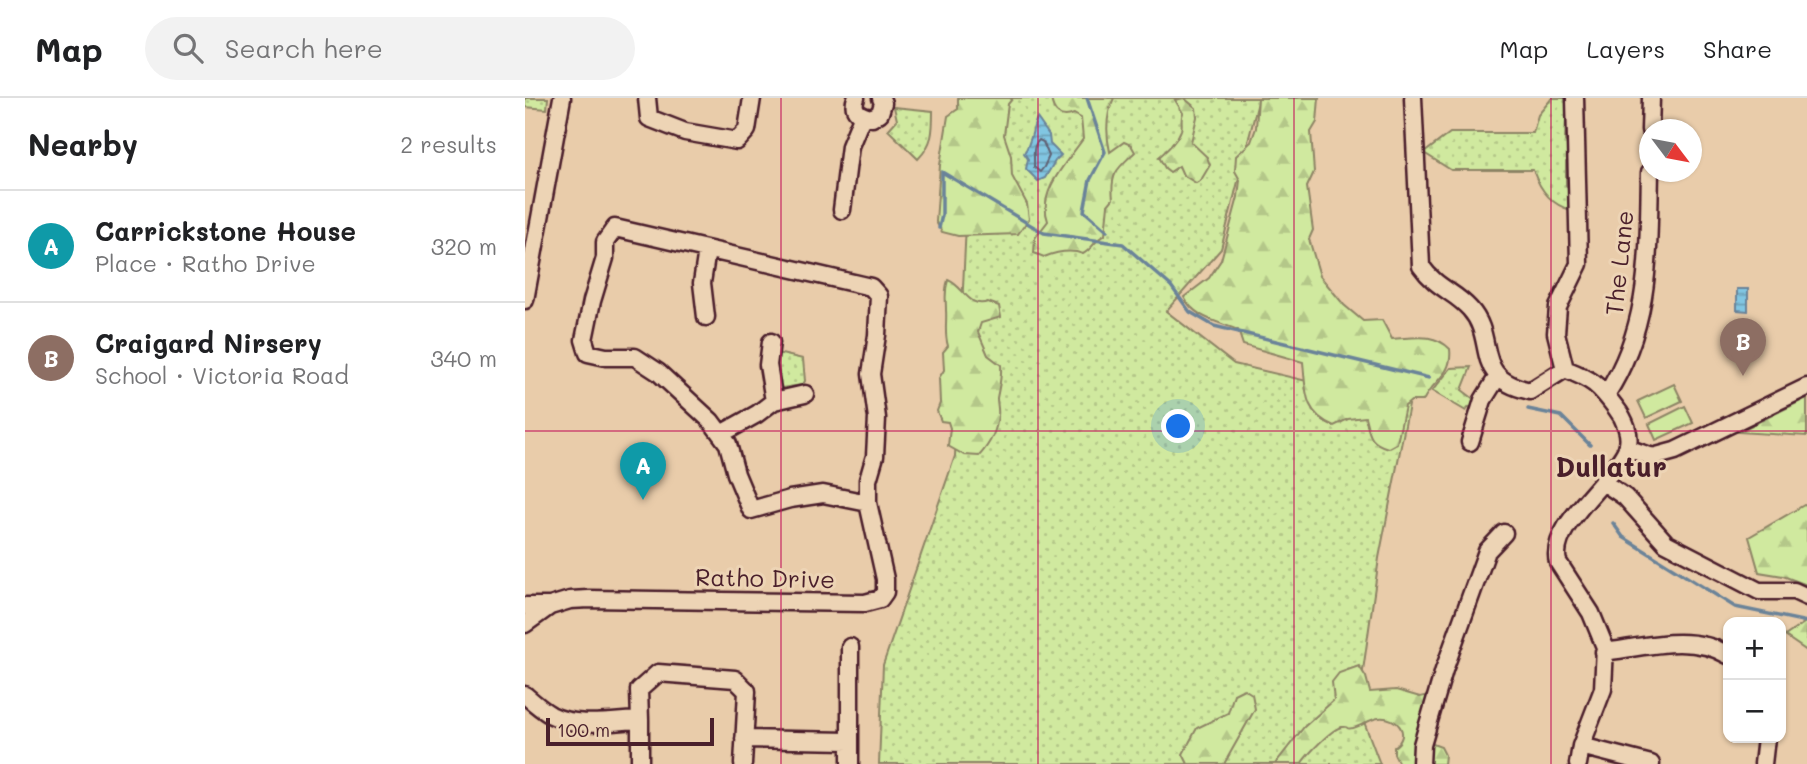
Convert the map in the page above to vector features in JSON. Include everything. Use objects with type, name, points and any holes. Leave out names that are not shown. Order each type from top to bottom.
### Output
[{"type":"street","points":[[647,98],[649,118],[685,132],[737,141],[747,130],[753,98]]},
{"type":"street","points":[[856,98],[856,111],[862,117],[871,118],[880,113],[883,103],[881,98]]},
{"type":"street","points":[[1413,98],[1421,266],[1431,281],[1470,309],[1477,320],[1488,357],[1498,376],[1508,384],[1530,391],[1565,369]]},
{"type":"street","points":[[1565,369],[1556,333],[1558,307],[1579,264],[1575,98]]},
{"type":"street","points":[[1650,119],[1651,98]]},
{"type":"street","points":[[525,300],[561,105]]},
{"type":"street","points":[[842,210],[850,146],[862,117]]},
{"type":"street","name":"The Lane","points":[[1606,395],[1627,356],[1642,311],[1648,263],[1650,182]]},
{"type":"street","points":[[845,184],[862,187]]},
{"type":"street","name":"Ratho Drive","points":[[525,606],[549,606],[589,599],[865,603],[880,599],[885,592],[885,579],[868,503],[868,480],[875,456],[877,418],[871,374],[877,335],[877,291],[871,287],[615,228],[605,242],[605,258],[592,301],[585,340],[588,353],[606,357],[635,357],[657,372],[712,421],[728,444],[736,474],[751,510],[790,499],[823,494],[868,503]]},
{"type":"street","points":[[706,317],[702,283],[707,250]]},
{"type":"street","points":[[771,342],[768,365],[774,401]]},
{"type":"street","points":[[1565,369],[1593,380],[1625,419],[1628,441],[1627,448],[1561,537],[1556,553],[1558,562],[1591,613],[1604,652],[1603,689],[1581,746],[1578,764]]},
{"type":"street","points":[[1470,442],[1483,400],[1498,376]]},
{"type":"street","points":[[1627,448],[1653,457],[1675,451],[1807,387]]},
{"type":"street","points":[[720,434],[757,414],[774,401],[805,394]]},
{"type":"street","points":[[1603,482],[1625,497],[1666,542],[1759,591],[1794,591],[1807,597]]},
{"type":"street","points":[[1421,764],[1422,745],[1444,670],[1487,551],[1504,533]]},
{"type":"street","name":"Ratho Drive","points":[[525,624],[549,606]]},
{"type":"street","points":[[1604,652],[1669,643],[1706,645],[1723,653]]},
{"type":"street","points":[[850,647],[850,764]]},
{"type":"street","points":[[640,764],[639,690],[658,673],[735,678],[747,691],[743,764]]},
{"type":"street","points":[[525,695],[551,715],[561,719],[576,722],[640,720]]},
{"type":"street","points":[[744,739],[849,741]]},
{"type":"street","points":[[1763,764],[1765,743]]},
{"type":"street","points":[[1581,746],[1651,764]]},
{"type":"green space","points":[[525,98],[548,98],[547,109],[525,107]]},
{"type":"green space","points":[[958,98],[1013,98],[1008,104],[1004,135],[1011,156],[1012,176],[1027,204],[1029,219],[1018,234],[958,236],[942,232],[936,222],[940,165],[948,116],[958,109]]},
{"type":"green space","points":[[972,98],[1259,98],[1221,249],[1166,311],[1234,364],[1409,405],[1379,558],[1358,706],[1380,764],[879,764],[883,665],[955,456]]},
{"type":"green space","points":[[1051,98],[1114,98],[1107,124],[1110,152],[1124,142],[1131,145],[1135,152],[1119,167],[1114,177],[1113,199],[1108,205],[1105,235],[1083,254],[1063,252],[1044,257],[1034,253],[1035,238],[1048,221],[1046,210],[1050,188],[1083,139],[1081,118],[1074,114],[1058,114]]},
{"type":"green space","points":[[1184,98],[1196,108],[1197,117],[1191,142],[1207,157],[1210,165],[1201,180],[1196,183],[1183,175],[1179,166],[1170,172],[1159,157],[1175,141],[1181,130],[1183,113],[1175,100]]},
{"type":"green space","points":[[1258,98],[1319,98],[1317,122],[1311,132],[1314,172],[1307,187],[1313,230],[1309,239],[1320,276],[1344,305],[1363,321],[1382,320],[1392,339],[1430,338],[1450,349],[1445,372],[1423,401],[1411,401],[1405,406],[1397,443],[1388,448],[1373,440],[1365,417],[1348,419],[1334,426],[1316,415],[1306,392],[1303,362],[1243,345],[1238,330],[1200,315],[1184,297],[1209,278],[1221,260],[1238,197],[1240,180],[1235,171],[1236,156],[1251,142],[1256,128]]},
{"type":"green space","points":[[1552,98],[1568,98],[1569,115],[1566,118],[1565,141],[1570,146],[1571,156],[1566,162],[1566,185],[1570,189],[1571,210],[1547,196],[1533,170],[1451,170],[1424,153],[1450,133],[1533,133],[1538,115]]},
{"type":"green space","points":[[894,107],[933,111],[931,137],[927,148],[918,159],[888,130],[897,120]]},
{"type":"green space","points":[[948,280],[971,300],[999,306],[1001,317],[981,323],[978,332],[988,355],[1001,365],[996,427],[979,456],[964,455],[948,446],[950,428],[948,422],[941,421],[937,411],[940,403],[939,378],[944,370],[943,352],[948,346],[945,295]]},
{"type":"green space","points":[[777,353],[803,359],[805,381],[802,385],[782,388],[778,383]]},
{"type":"green space","points":[[1471,367],[1462,390],[1475,400],[1473,408],[1469,407],[1466,411],[1432,391],[1451,368]]},
{"type":"green space","points":[[1674,384],[1682,401],[1646,418],[1638,401]]},
{"type":"green space","points":[[1807,398],[1807,436],[1738,432]]},
{"type":"green space","points":[[1685,406],[1693,423],[1656,440],[1649,424]]},
{"type":"green space","points":[[1804,505],[1807,506],[1807,585],[1783,576],[1759,572],[1749,537]]},
{"type":"green space","points":[[1807,621],[1807,651],[1786,637]]},
{"type":"green space","points":[[1359,666],[1366,677],[1370,692],[1396,690],[1420,697],[1443,697],[1442,709],[1432,731],[1430,743],[1441,747],[1445,755],[1444,764],[1399,764],[1394,747],[1402,737],[1400,727],[1391,720],[1379,718],[1353,728],[1345,727],[1332,732],[1301,764],[1275,764],[1304,727],[1334,700],[1332,682],[1339,673]]},
{"type":"green space","points":[[1244,689],[1252,694],[1255,709],[1224,764],[1188,764],[1183,754],[1197,728],[1228,713],[1234,694]]},
{"type":"water","points":[[1037,118],[1049,135],[1050,144],[1061,155],[1045,178],[1038,181],[1026,169],[1028,159],[1024,153]]},
{"type":"water","points":[[1737,289],[1748,289],[1748,311],[1737,310]]},
{"type":"waterway","points":[[1087,98],[1105,152],[1090,180],[1084,211],[1107,231]]},
{"type":"waterway","points":[[939,228],[942,215],[942,172],[1044,233],[1123,244],[1171,286],[1190,312],[1214,326],[1429,378]]},
{"type":"waterway","points":[[1528,409],[1561,416],[1590,445]]},
{"type":"waterway","points":[[1613,523],[1623,537],[1735,607],[1807,622]]},
{"type":"place","name":"Craigard Nirsery","points":[[1743,376]]},
{"type":"place","name":"Carrickstone House","points":[[643,500]]},
{"type":"district","name":"Dullatur","points":[[1611,467]]}]
